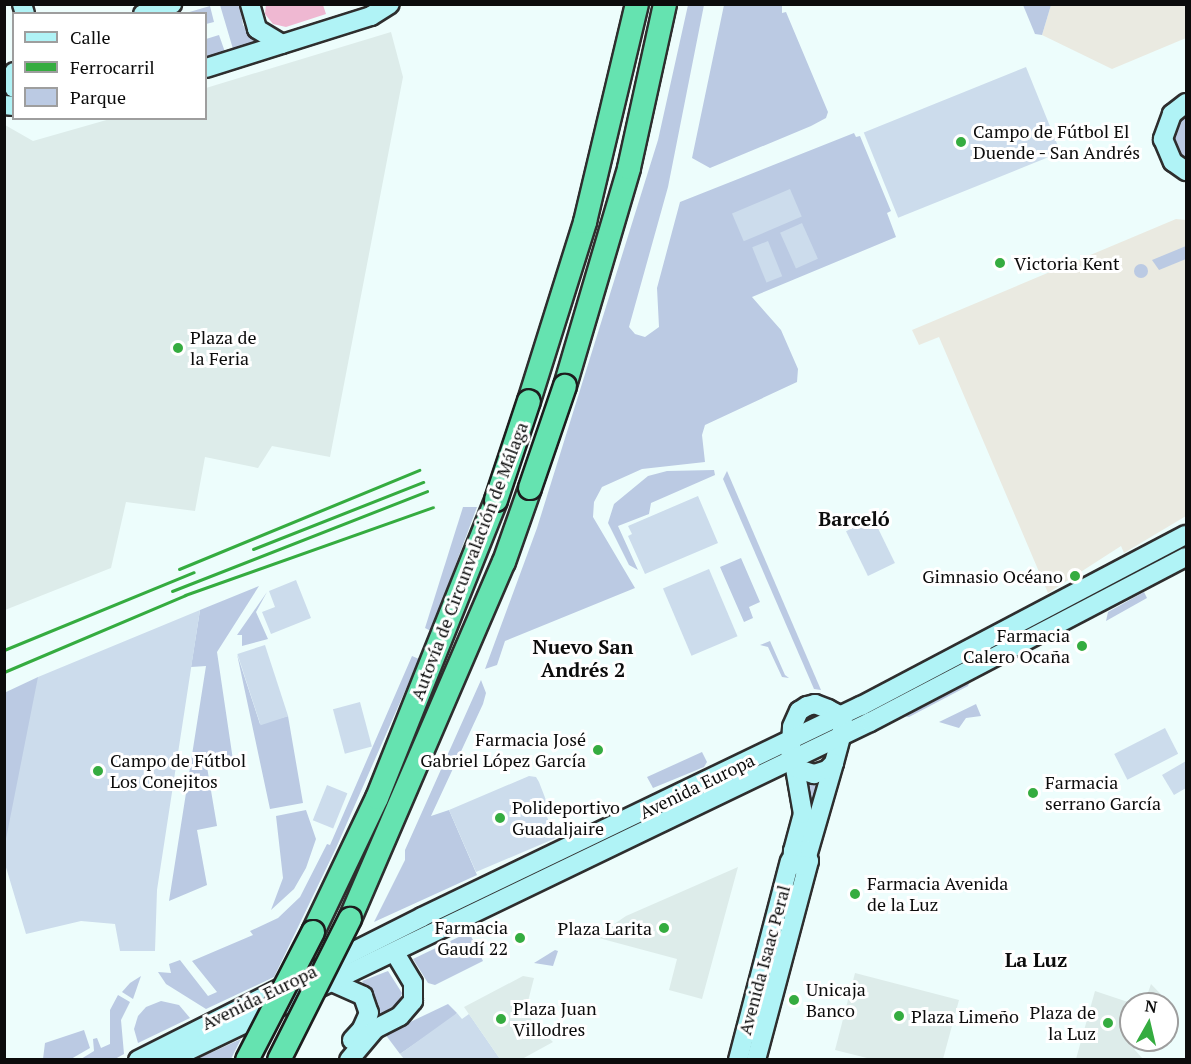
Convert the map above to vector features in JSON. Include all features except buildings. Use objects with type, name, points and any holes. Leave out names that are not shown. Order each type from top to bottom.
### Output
[{"type":"highway","name":"Autovía de Circunvalación de Málaga","points":[[247,1059],[313,932],[377,798],[496,500],[585,222],[637,4]]},
{"type":"highway","name":"Autovía de Circunvalación de Málaga","points":[[279,1059],[350,919],[504,562],[566,386],[629,168],[665,4]]},
{"type":"main road","points":[[149,12],[172,4]]},
{"type":"main road","points":[[250,4],[257,29],[282,44]]},
{"type":"main road","points":[[207,68],[370,16],[390,4]]},
{"type":"main road","points":[[1186,103],[1167,121],[1163,139],[1173,162],[1186,171]]},
{"type":"main road","points":[[789,740],[799,711],[807,706],[815,704],[841,716],[1186,535]]},
{"type":"main road","name":"Avenida Europa","points":[[169,1059],[793,764],[841,736],[1186,557]]},
{"type":"main road","name":"Avenida Isaac Peral","points":[[738,1059],[799,858],[834,763],[841,736],[841,716]]},
{"type":"main road","name":"Avenida Isaac Peral","points":[[756,1059],[799,858],[803,814],[789,740]]},
{"type":"main road","name":"Avenida Europa","points":[[138,1059],[368,943],[789,740]]},
{"type":"main road","points":[[793,764],[814,774],[827,770],[834,763]]},
{"type":"main road","points":[[349,1059],[375,1029],[400,1016],[413,1001],[413,983],[395,952],[368,943]]},
{"type":"main road","points":[[332,982],[363,996],[369,1013],[362,1029],[336,1059]]},
{"type":"shaded area","points":[[266,4],[323,5],[326,14],[286,27],[273,24],[265,14]]},
{"type":"shaded area","points":[[1051,5],[1186,5],[1186,38],[1112,69],[1042,35]]},
{"type":"shaded area","name":"Plaza de la Feria","points":[[391,32],[403,77],[330,457],[272,446],[258,468],[205,457],[195,511],[126,502],[111,568],[5,610],[5,125],[33,141],[106,120],[207,120],[207,88]]},
{"type":"shaded area","name":"Campo de Fútbol El Duende - San Andrés","points":[[1026,67],[1060,152],[898,218],[864,133]]},
{"type":"shaded area","points":[[790,189],[802,217],[744,241],[732,214]]},
{"type":"shaded area","points":[[1176,219],[1186,220],[1186,516],[1124,553],[1121,546],[1048,593],[939,337],[919,345],[912,330]]},
{"type":"shaded area","points":[[802,223],[818,259],[796,268],[780,233]]},
{"type":"shaded area","points":[[768,241],[782,276],[766,283],[752,247]]},
{"type":"shaded area","points":[[698,496],[718,543],[645,574],[628,536],[632,534],[628,526]]},
{"type":"shaded area","points":[[873,518],[895,563],[868,576],[846,531]]},
{"type":"shaded area","points":[[709,569],[738,636],[691,656],[663,589]]},
{"type":"shaded area","points":[[296,580],[311,618],[271,634],[262,612],[275,607],[269,591]]},
{"type":"shaded area","name":"Campo de Fútbol Los Conejitos","points":[[200,610],[157,890],[155,951],[120,951],[115,924],[81,921],[26,934],[5,864],[4,849],[38,677]]},
{"type":"shaded area","points":[[265,645],[288,716],[261,725],[237,654]]},
{"type":"shaded area","points":[[360,702],[372,746],[345,754],[333,709]]},
{"type":"shaded area","points":[[1165,728],[1178,754],[1127,780],[1114,754]]},
{"type":"shaded area","points":[[1186,761],[1186,788],[1174,795],[1162,775]]},
{"type":"shaded area","name":"Polideportivo Guadaljaire","points":[[529,776],[536,777],[539,782],[549,808],[544,810],[556,838],[476,872],[449,810]]},
{"type":"shaded area","points":[[327,785],[347,793],[333,828],[313,820]]},
{"type":"shaded area","name":"Plaza Larita","points":[[738,867],[702,999],[669,990],[677,959],[595,937],[626,916]]},
{"type":"shaded area","name":"Plaza Limeño","points":[[855,973],[959,1000],[943,1059],[871,1059],[835,1050]]},
{"type":"shaded area","name":"Plaza Juan Villodres","points":[[523,976],[534,978],[526,1009],[533,1023],[553,1042],[522,1059],[500,1059],[464,1007]]},
{"type":"shaded area","points":[[1151,984],[1159,992],[1148,992]]},
{"type":"shaded area","name":"Plaza de la Luz","points":[[1095,991],[1119,999],[1119,1052],[1137,1052],[1143,1059],[1076,1059]]},
{"type":"shaded area","points":[[457,1013],[462,1019],[469,1014],[500,1059],[404,1059],[400,1054]]},
{"type":"green space","points":[[220,5],[240,5],[243,25],[255,42],[233,49]]},
{"type":"green space","points":[[688,5],[704,5],[668,187],[629,327],[635,334],[645,337],[659,327],[657,288],[680,202],[854,133],[856,137],[860,136],[891,211],[887,213],[896,237],[752,297],[781,330],[798,369],[797,382],[705,425],[702,435],[705,462],[642,469],[602,487],[594,502],[593,517],[635,588],[505,641],[497,665],[485,669],[537,528],[658,140]]},
{"type":"green space","points":[[724,5],[782,5],[782,13],[786,12],[828,112],[826,118],[811,126],[710,168],[692,158]]},
{"type":"green space","points":[[1023,5],[1051,5],[1042,35],[1035,34]]},
{"type":"green space","points":[[210,6],[214,22],[207,24],[207,12],[189,12]]},
{"type":"green space","points":[[219,35],[225,52],[207,58],[207,39]]},
{"type":"green space","points":[[1186,112],[1186,159],[1177,150],[1173,137],[1180,118]]},
{"type":"green space","points":[[1186,246],[1186,259],[1159,270],[1152,260]]},
{"type":"green space","points":[[1138,264],[1144,264],[1148,271],[1144,278],[1138,278],[1134,274],[1134,268]]},
{"type":"green space","points":[[714,470],[715,475],[651,503],[649,514],[618,526],[638,570],[629,565],[608,523],[614,504],[648,476],[667,471]]},
{"type":"green space","points":[[727,471],[821,690],[814,689],[723,479]]},
{"type":"green space","points":[[463,507],[477,507],[431,631],[425,628]]},
{"type":"green space","points":[[741,558],[760,602],[749,607],[753,618],[744,622],[720,567]]},
{"type":"green space","points":[[259,586],[217,652],[233,760],[207,767],[217,826],[197,830],[207,885],[169,901],[206,666],[191,667],[200,610]]},
{"type":"green space","points":[[267,592],[256,612],[268,639],[242,646],[242,635],[237,635]]},
{"type":"green space","points":[[1144,592],[1147,598],[1106,621],[1108,612]]},
{"type":"green space","points":[[770,641],[785,675],[789,678],[782,677],[768,647],[760,645]]},
{"type":"green space","points":[[237,654],[260,724],[288,716],[303,803],[270,809]]},
{"type":"green space","points":[[412,656],[419,659],[336,848],[274,977],[206,1009],[166,984],[158,972],[171,973],[169,964],[180,960],[208,996],[217,992],[192,961],[253,935],[250,931],[278,918],[300,897],[327,844],[330,845]]},
{"type":"green space","points":[[38,677],[38,682],[5,849],[4,693]]},
{"type":"green space","points":[[971,678],[968,686],[909,717],[897,715]]},
{"type":"green space","points":[[481,680],[486,693],[483,704],[431,816],[449,810],[477,875],[374,922],[405,860],[405,850]]},
{"type":"green space","points":[[976,704],[981,716],[966,718],[959,728],[939,722]]},
{"type":"green space","points":[[702,752],[707,762],[704,767],[653,788],[647,777]]},
{"type":"green space","points":[[822,777],[813,808],[802,782]]},
{"type":"green space","points":[[306,810],[316,839],[306,868],[294,889],[271,910],[283,878],[276,816]]},
{"type":"green space","points":[[469,932],[483,961],[435,985],[428,983],[413,959]]},
{"type":"green space","points":[[555,950],[558,951],[553,966],[534,963]]},
{"type":"green space","points":[[388,971],[402,993],[399,1002],[376,1018],[376,1004],[362,981]]},
{"type":"green space","points":[[141,976],[133,999],[122,992],[130,983]]},
{"type":"green space","points":[[118,995],[130,1002],[121,1020],[124,1054],[115,1059],[81,1059],[94,1051],[93,1039],[97,1038],[101,1048],[110,1044],[110,1010]]},
{"type":"green space","points":[[161,1001],[179,1005],[190,1018],[138,1043],[134,1029],[138,1016],[146,1007]]},
{"type":"green space","points":[[448,1004],[457,1013],[454,1017],[400,1054],[385,1034]]},
{"type":"green space","points":[[84,1030],[90,1048],[71,1059],[43,1059],[45,1043]]},
{"type":"green space","points":[[241,1039],[231,1059],[197,1059]]},
{"type":"railway","points":[[179,569],[419,470]]},
{"type":"railway","points":[[253,549],[423,482]]},
{"type":"railway","points":[[172,591],[427,491]]},
{"type":"railway","points":[[4,672],[185,595],[433,507]]},
{"type":"railway","points":[[4,650],[194,572]]},
{"type":"place","name":"Campo de Fútbol El Duende - San Andrés","points":[[961,142]]},
{"type":"place","name":"Victoria Kent","points":[[1000,263]]},
{"type":"place","name":"Plaza de la Feria","points":[[178,348]]},
{"type":"place","name":"Gimnasio Océano","points":[[1075,576]]},
{"type":"place","name":"Farmacia Calero Ocaña","points":[[1082,646]]},
{"type":"place","name":"Farmacia José Gabriel López García","points":[[598,750]]},
{"type":"place","name":"Campo de Fútbol Los Conejitos","points":[[98,771]]},
{"type":"place","name":"Farmacia serrano García","points":[[1033,793]]},
{"type":"place","name":"Polideportivo Guadaljaire","points":[[500,818]]},
{"type":"place","name":"Farmacia Avenida de la Luz","points":[[855,894]]},
{"type":"place","name":"Plaza Larita","points":[[664,928]]},
{"type":"place","name":"Farmacia Gaudí 22","points":[[520,938]]},
{"type":"place","name":"Unicaja Banco","points":[[794,1000]]},
{"type":"place","name":"Plaza Limeño","points":[[899,1016]]},
{"type":"place","name":"Plaza Juan Villodres","points":[[501,1019]]},
{"type":"place","name":"Plaza de la Luz","points":[[1108,1023]]},
{"type":"district","name":"Barceló","points":[[854,518]]},
{"type":"district","name":"Nuevo San Andrés 2","points":[[583,658]]},
{"type":"district","name":"La Luz","points":[[1036,959]]}]
